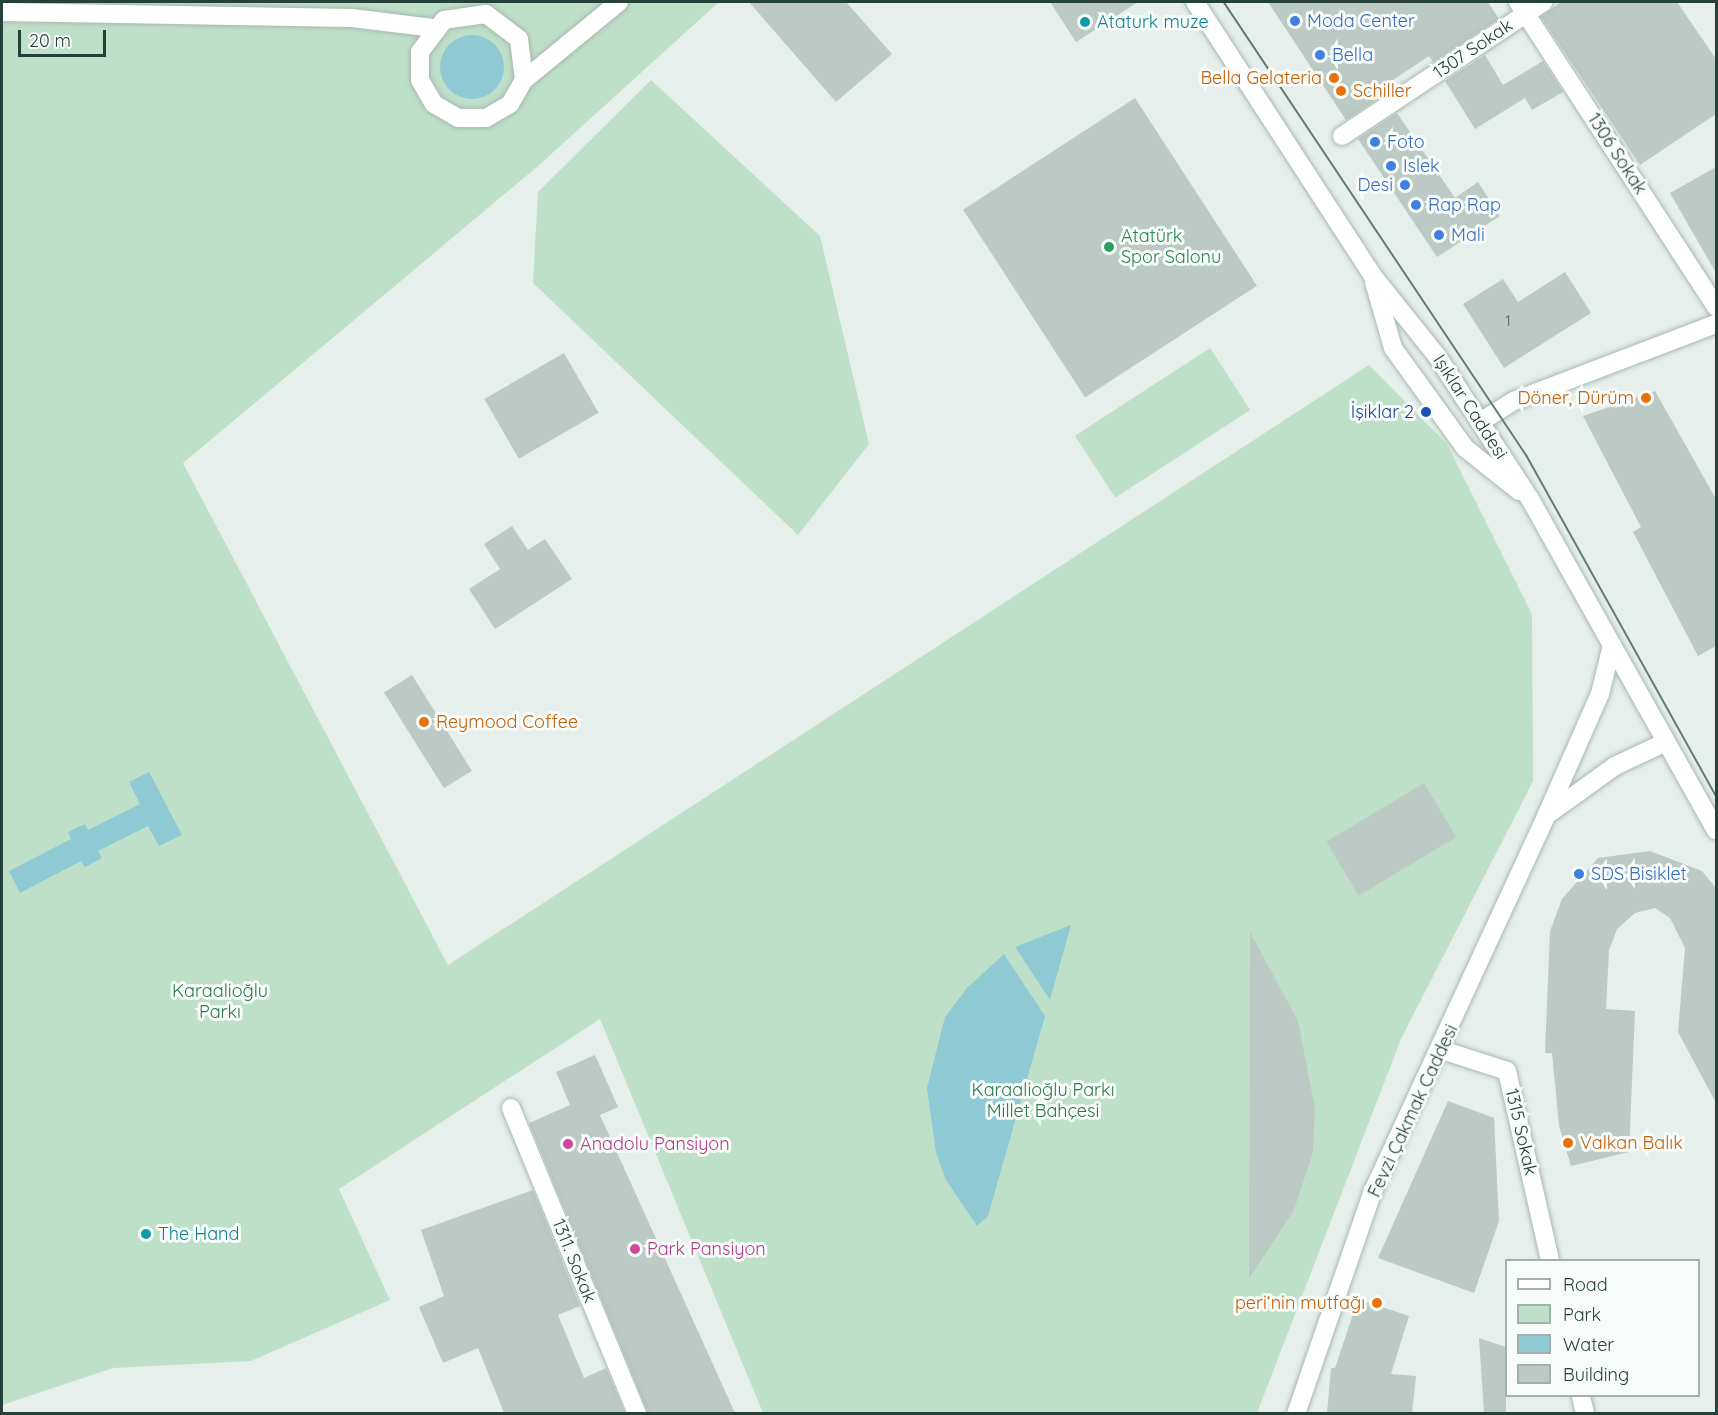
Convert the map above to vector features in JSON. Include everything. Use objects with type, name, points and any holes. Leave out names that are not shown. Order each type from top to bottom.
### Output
[{"type":"street","points":[[471,2],[446,15],[418,66],[425,92],[445,112],[486,118],[510,104],[524,80],[619,2]]},
{"type":"street","name":"Işıklar Caddesi","points":[[1195,2],[1372,275],[1480,422],[1530,499],[1716,830]]},
{"type":"street","name":"1307 Sokak","points":[[1342,136],[1522,8],[1544,2]]},
{"type":"street","name":"1306 Sokak","points":[[1522,8],[1716,307]]},
{"type":"street","points":[[2,12],[352,18],[486,14],[510,28],[524,52],[524,80]]},
{"type":"street","points":[[1372,275],[1393,348],[1465,448],[1530,499]]},
{"type":"street","points":[[1480,422],[1514,401],[1716,324]]},
{"type":"street","name":"Fevzi Çakmak Caddesi","points":[[1296,1413],[1373,1191],[1442,1050],[1600,694],[1612,645]]},
{"type":"street","points":[[1546,815],[1615,766],[1666,742]]},
{"type":"street","name":"1315 Sokak","points":[[1442,1050],[1507,1071],[1550,1259]]},
{"type":"street","name":"1311. Sokak","points":[[511,1108],[637,1413]]},
{"type":"street","points":[[1581,1397],[1585,1413]]},
{"type":"green space","points":[[2,2],[719,2],[537,167],[183,463],[448,965],[1369,365],[1447,444],[1532,614],[1533,781],[1401,1039],[1257,1413],[763,1413],[600,1019],[339,1189],[390,1300],[251,1361],[113,1368],[2,1405]]},
{"type":"green space","points":[[651,80],[820,236],[869,444],[798,535],[533,283],[538,192]]},
{"type":"green space","points":[[1210,348],[1250,410],[1115,498],[1075,436]]},
{"type":"water","points":[[472,35],[484,37],[495,44],[502,55],[504,67],[502,79],[495,90],[484,97],[472,99],[460,97],[449,90],[442,79],[440,67],[442,55],[449,44],[460,37]]},
{"type":"water","points":[[149,772],[182,835],[159,846],[148,826],[98,851],[102,858],[85,867],[81,861],[20,893],[9,871],[71,839],[68,832],[85,824],[88,830],[140,804],[129,782]]},
{"type":"water","points":[[1071,925],[1050,1000],[1015,947]]},
{"type":"water","points":[[1004,954],[1045,1016],[988,1216],[977,1226],[946,1180],[936,1153],[927,1088],[945,1017],[967,988]]},
{"type":"building","points":[[749,2],[846,2],[892,54],[836,102]]},
{"type":"building","name":"Ataturk muze","points":[[1050,2],[1138,2],[1076,42]]},
{"type":"building","points":[[1268,2],[1488,2],[1499,19],[1433,62],[1429,56],[1381,88],[1385,94],[1346,120]]},
{"type":"building","points":[[1561,2],[1677,2],[1716,59],[1716,114],[1640,165],[1541,17]]},
{"type":"building","points":[[1485,55],[1503,85],[1543,61],[1563,92],[1532,110],[1525,98],[1475,129],[1445,81]]},
{"type":"building","name":"Atatürk Spor Salonu","points":[[1135,98],[1257,286],[1085,398],[963,210]]},
{"type":"building","points":[[1397,113],[1455,198],[1478,182],[1500,216],[1437,257],[1358,139]]},
{"type":"building","points":[[1716,167],[1716,273],[1670,193]]},
{"type":"building","points":[[1565,272],[1591,313],[1504,368],[1463,304],[1503,279],[1518,302]]},
{"type":"building","points":[[564,353],[598,413],[519,459],[484,399]]},
{"type":"building","points":[[1655,391],[1716,499],[1716,646],[1698,656],[1633,532],[1641,527],[1583,416]]},
{"type":"building","points":[[512,526],[528,550],[545,539],[572,579],[495,629],[469,589],[500,569],[484,544]]},
{"type":"building","points":[[412,675],[472,771],[444,788],[384,692]]},
{"type":"building","points":[[1424,783],[1456,837],[1359,896],[1326,842]]},
{"type":"building","points":[[1650,851],[1702,871],[1716,888],[1716,1103],[1678,1032],[1685,948],[1670,918],[1655,908],[1635,913],[1617,929],[1609,950],[1606,1009],[1635,1011],[1629,1152],[1571,1166],[1559,1126],[1552,1053],[1545,1053],[1550,931],[1562,899],[1598,858]]},
{"type":"building","points":[[1250,932],[1298,1021],[1315,1108],[1313,1152],[1294,1210],[1249,1279]]},
{"type":"building","points":[[595,1055],[618,1107],[600,1115],[735,1413],[648,1413],[529,1123],[570,1105],[556,1072]]},
{"type":"building","points":[[1448,1101],[1494,1118],[1499,1221],[1474,1293],[1378,1258]]},
{"type":"building","points":[[533,1190],[580,1306],[558,1315],[584,1378],[606,1368],[625,1413],[504,1413],[478,1348],[443,1363],[419,1307],[444,1296],[421,1230]]},
{"type":"building","points":[[1358,1299],[1409,1316],[1391,1374],[1416,1376],[1412,1413],[1327,1413],[1331,1368],[1335,1368]]},
{"type":"building","points":[[1479,1338],[1505,1347],[1506,1413],[1484,1413]]},
{"type":"tram line","points":[[1224,2],[1527,456],[1716,796]]},
{"type":"place","name":"Moda Center","points":[[1295,21]]},
{"type":"place","name":"Ataturk muze","points":[[1085,22]]},
{"type":"place","name":"Bella","points":[[1320,55]]},
{"type":"place","name":"Bella Gelateria","points":[[1334,78]]},
{"type":"place","name":"Schiller","points":[[1341,91]]},
{"type":"place","name":"Foto","points":[[1375,142]]},
{"type":"place","name":"Islek","points":[[1391,166]]},
{"type":"place","name":"Desi","points":[[1405,185]]},
{"type":"place","name":"Rap Rap","points":[[1416,205]]},
{"type":"place","name":"Mali","points":[[1439,235]]},
{"type":"place","name":"Atatürk Spor Salonu","points":[[1109,247]]},
{"type":"place","name":"Döner, Dürüm","points":[[1646,398]]},
{"type":"place","name":"İşiklar 2","points":[[1426,412]]},
{"type":"place","name":"Reymood Coffee","points":[[424,722]]},
{"type":"place","name":"SDS Bisiklet","points":[[1579,874]]},
{"type":"place","name":"Valkan Balık","points":[[1568,1143]]},
{"type":"place","name":"Anadolu Pansiyon","points":[[568,1144]]},
{"type":"place","name":"The Hand","points":[[146,1234]]},
{"type":"place","name":"Park Pansiyon","points":[[635,1249]]},
{"type":"place","name":"peri‘nin mutfağı","points":[[1377,1303]]},
{"type":"park label","name":"Karaalioğlu Parkı","points":[[220,1002]]},
{"type":"park label","name":"Karaalioğlu Parkı Millet Bahçesi","points":[[1043,1101]]}]
